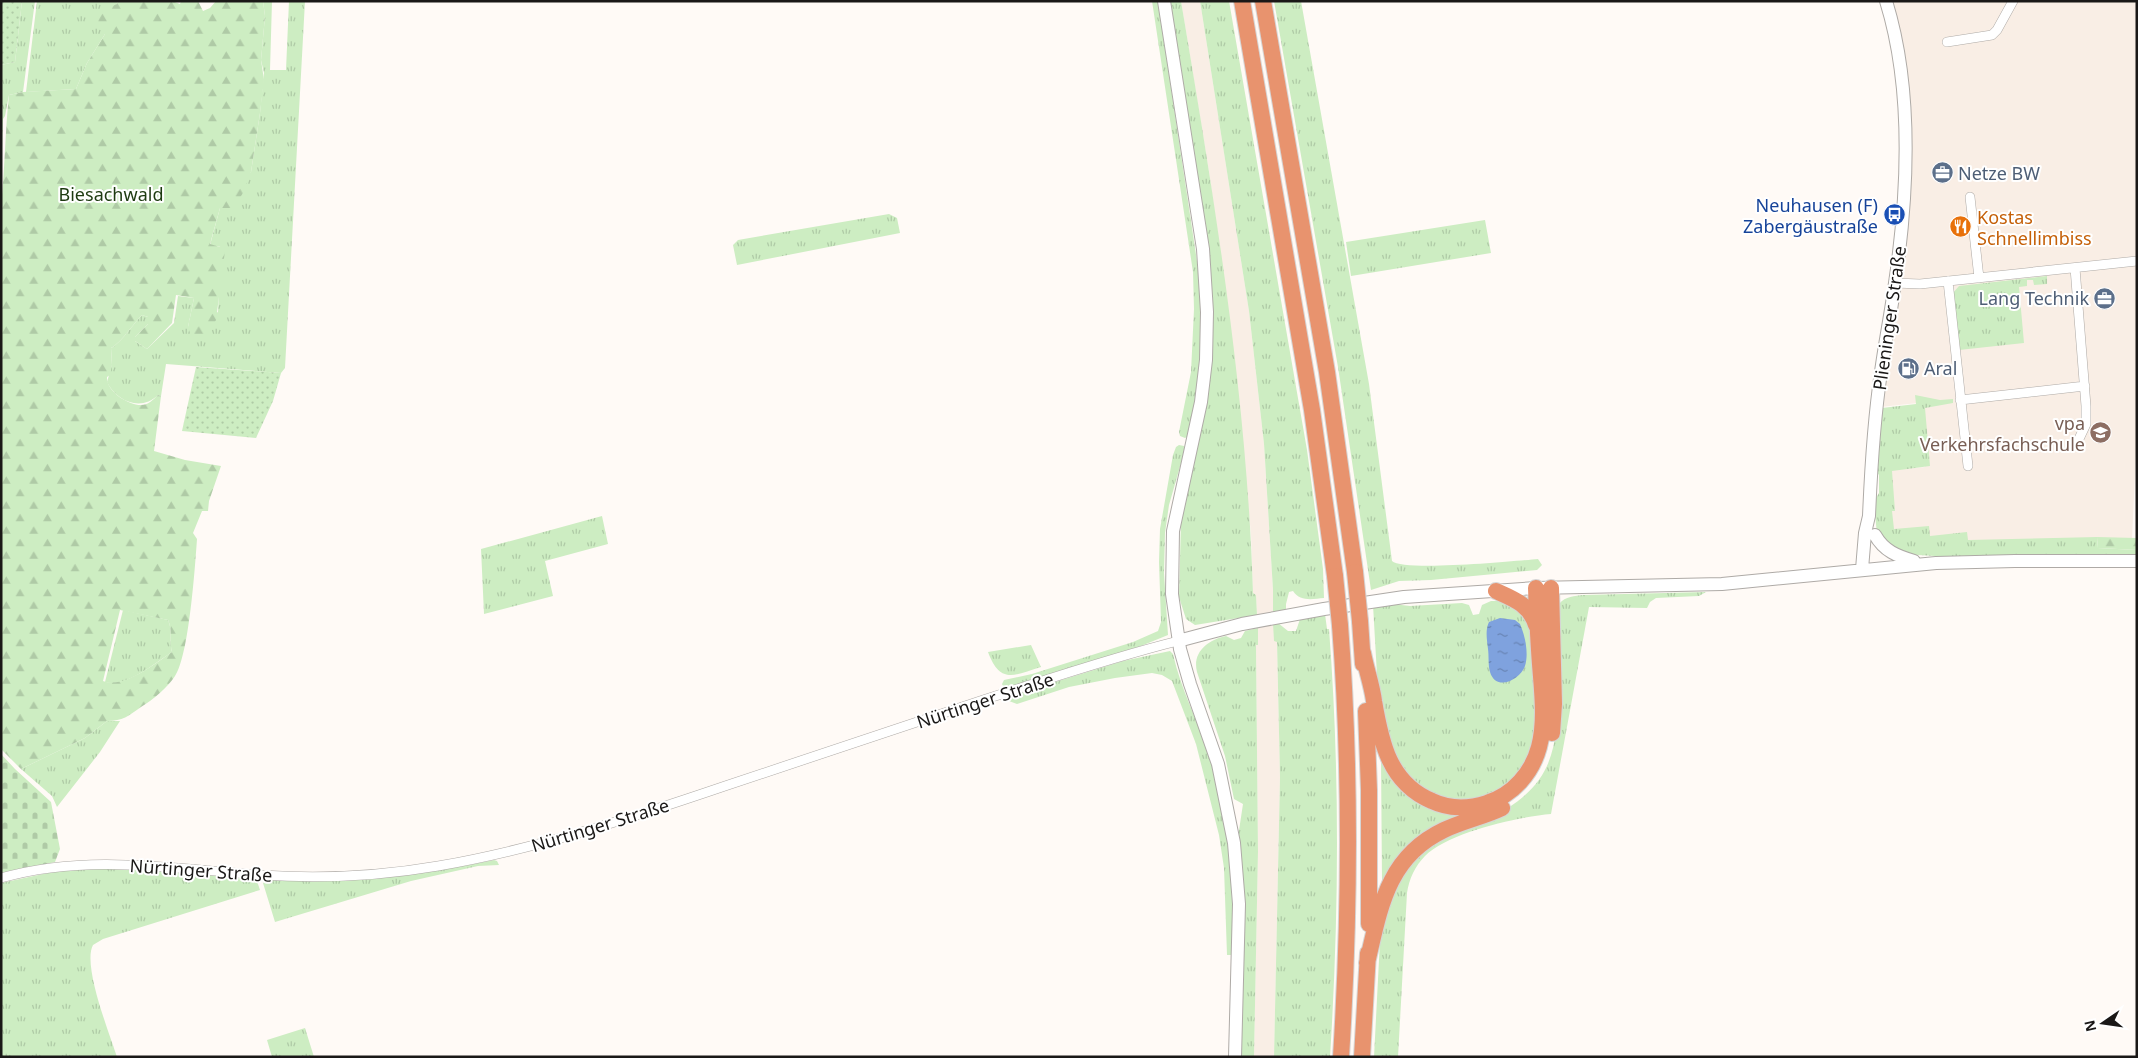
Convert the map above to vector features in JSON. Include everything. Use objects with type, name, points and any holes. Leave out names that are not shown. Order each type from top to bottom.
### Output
[{"type":"highway","points":[[1242,1],[1312,410],[1340,626],[1347,737],[1349,837],[1348,927],[1341,1057]]},
{"type":"highway","points":[[1262,1],[1327,372],[1360,621],[1369,790],[1367,963],[1362,1057]]},
{"type":"highway","points":[[1362,653],[1374,698],[1380,736],[1397,773],[1409,787],[1425,798],[1445,806],[1468,807],[1493,801],[1512,789],[1527,773],[1536,756],[1541,738],[1543,719],[1537,630],[1543,588]]},
{"type":"highway","points":[[1367,963],[1384,894],[1396,871],[1410,854],[1421,844],[1441,832],[1510,804],[1530,786],[1540,771],[1550,747],[1554,719],[1543,588]]},
{"type":"highway","points":[[1496,591],[1525,606],[1533,616],[1537,630]]},
{"type":"main road","points":[[1164,1],[1203,248],[1208,312],[1202,389],[1173,530],[1171,585],[1178,641],[1192,692],[1218,764],[1234,844],[1239,913],[1235,1057]]},
{"type":"main road","name":"Plieninger Straße","points":[[1867,568],[1864,533],[1869,516],[1880,382],[1895,283],[1903,199],[1904,114],[1899,57],[1886,1]]},
{"type":"main road","name":"Plieninger Straße","points":[[1867,568],[1876,556],[1875,535],[1869,516]]},
{"type":"main road","points":[[1875,535],[1885,548],[1895,555],[1924,564]]},
{"type":"main road","points":[[1178,641],[1238,624],[1396,598],[1543,588],[1711,585],[1867,568],[1924,564],[2015,561],[2137,561]]},
{"type":"street","points":[[1947,42],[1992,35],[1998,30],[2013,1]]},
{"type":"street","points":[[1970,197],[1979,278]]},
{"type":"street","points":[[1895,283],[1948,282],[2137,261]]},
{"type":"street","points":[[2075,268],[2085,386],[2086,424],[2078,441]]},
{"type":"street","points":[[1948,282],[1968,466]]},
{"type":"street","points":[[1960,400],[2085,386]]},
{"type":"street","name":"Nürtinger Straße","points":[[1,878],[46,868],[86,864],[148,865],[240,874],[312,877],[395,872],[468,860],[591,830],[1026,686],[1178,641]]},
{"type":"shaded area","points":[[1181,1],[1200,1],[1249,311],[1264,444],[1273,590],[1274,641],[1277,641],[1280,777],[1274,1057],[1254,1057],[1258,851],[1256,645],[1258,645],[1256,595],[1253,593],[1251,534],[1229,314],[1209,172]]},
{"type":"shaded area","points":[[1886,1],[2137,1],[2137,430],[2132,540],[1889,546],[1881,471],[1925,467],[1918,403],[1880,407],[1904,140]]},
{"type":"green space","points":[[1,1],[22,1],[15,62],[1,65]]},
{"type":"green space","points":[[22,1],[35,1],[23,92],[9,95],[3,119],[1,181],[1,65],[15,62]]},
{"type":"green space","points":[[37,1],[118,1],[105,34],[87,63],[76,89],[26,92]]},
{"type":"green space","name":"Biesachwald","points":[[118,1],[172,1],[180,4],[181,1],[198,1],[203,11],[210,8],[216,1],[263,1],[265,16],[261,60],[264,80],[251,172],[243,193],[233,208],[220,208],[210,244],[220,247],[223,242],[226,243],[216,320],[207,335],[201,337],[190,333],[188,327],[194,298],[176,295],[172,323],[147,349],[135,341],[135,337],[148,324],[148,317],[142,315],[123,338],[111,348],[112,365],[110,375],[107,377],[110,387],[114,392],[130,403],[144,405],[158,395],[161,396],[154,451],[185,460],[221,466],[209,501],[208,511],[202,511],[193,533],[197,539],[188,631],[180,666],[175,676],[155,697],[129,715],[121,719],[107,721],[85,738],[21,769],[1,749],[1,205],[9,95],[23,92],[76,89],[87,63],[105,34],[98,24],[99,12],[117,4]],"holes":[[[120,610],[168,620],[172,652],[148,669],[129,679],[111,683],[103,681]]]},
{"type":"green space","points":[[263,1],[272,1],[270,70],[286,70],[289,1],[305,1],[285,368],[281,373],[166,364],[161,396],[158,395],[144,403],[130,402],[116,394],[107,382],[112,365],[111,348],[123,338],[142,315],[148,317],[148,324],[135,337],[135,341],[147,349],[174,323],[178,296],[194,298],[188,327],[218,312],[221,247],[210,245],[220,208],[251,172],[264,73],[261,60],[265,16]]},
{"type":"green space","points":[[1152,1],[1158,1],[1201,288],[1201,356],[1197,391],[1187,437],[1185,438],[1180,436],[1179,432],[1191,372],[1194,309],[1193,272]]},
{"type":"green space","points":[[1169,1],[1181,1],[1217,222],[1244,444],[1250,518],[1253,593],[1256,595],[1257,615],[1195,625],[1186,619],[1179,597],[1181,521],[1211,359],[1213,317],[1208,246]]},
{"type":"green space","points":[[1200,1],[1229,1],[1307,450],[1323,569],[1324,598],[1303,598],[1293,591],[1289,592],[1286,611],[1273,613],[1264,444],[1249,311]]},
{"type":"green space","points":[[1274,1],[1301,1],[1369,384],[1392,561],[1416,566],[1437,566],[1538,559],[1542,565],[1537,570],[1431,580],[1399,581],[1371,590],[1338,367]]},
{"type":"green space","points":[[889,214],[897,218],[900,233],[737,265],[733,245],[738,240]]},
{"type":"green space","points":[[1485,220],[1491,253],[1351,276],[1346,242]]},
{"type":"green space","points":[[2047,276],[2047,284],[2034,285],[2033,280],[2027,280],[2027,286],[2019,287],[2024,343],[1959,350],[1952,294],[1959,286]]},
{"type":"green space","points":[[196,367],[281,373],[273,401],[256,438],[182,431]]},
{"type":"green space","points":[[1915,395],[1940,400],[1953,399],[1953,403],[1925,408],[1930,466],[1892,471],[1895,511],[1892,511],[1894,529],[1929,526],[1930,536],[1967,532],[1968,540],[2097,537],[2098,548],[2137,550],[2137,557],[1951,557],[1902,554],[1877,535],[1875,513],[1876,498],[1879,493],[1879,475],[1877,472],[1882,408],[1916,404]]},
{"type":"green space","points":[[1179,445],[1184,446],[1185,449],[1169,505],[1165,533],[1164,573],[1168,635],[1136,648],[1008,687],[1003,686],[1004,680],[1032,674],[1133,642],[1158,631],[1161,622],[1160,529],[1173,455],[1176,447]]},
{"type":"green space","points":[[602,516],[608,544],[545,561],[553,596],[484,614],[481,549]]},
{"type":"green space","points":[[2097,537],[2137,538],[2137,550],[2098,548]]},
{"type":"green space","points":[[1706,592],[1699,596],[1656,598],[1650,602],[1647,608],[1589,607],[1551,814],[1503,822],[1467,833],[1436,847],[1415,868],[1407,893],[1398,1057],[1374,1057],[1381,921],[1386,900],[1422,848],[1508,808],[1537,783],[1546,769],[1555,739],[1557,722],[1559,604],[1567,598],[1584,595]]},
{"type":"green space","points":[[1491,601],[1503,601],[1528,616],[1539,708],[1528,765],[1497,795],[1448,802],[1403,775],[1379,710],[1373,605],[1393,604],[1410,606],[1462,603],[1469,605],[1473,615],[1479,614],[1482,605]]},
{"type":"green space","points":[[123,610],[168,620],[172,652],[131,678],[113,683],[105,682]]},
{"type":"green space","points":[[1325,614],[1327,629],[1329,629],[1333,683],[1337,790],[1337,896],[1330,1057],[1274,1057],[1280,777],[1277,642],[1274,641],[1273,624],[1278,623],[1288,631],[1296,631],[1300,619]]},
{"type":"green space","points":[[1258,628],[1258,645],[1256,645],[1258,851],[1254,1057],[1240,1057],[1238,837],[1243,804],[1234,799],[1225,756],[1196,665],[1199,653],[1213,640],[1226,636],[1234,640],[1241,638],[1245,631]]},
{"type":"green space","points":[[1031,645],[1041,667],[1015,675],[1008,675],[997,669],[988,652]]},
{"type":"green space","points":[[1170,651],[1173,654],[1180,680],[1205,742],[1222,804],[1231,879],[1233,955],[1227,955],[1224,868],[1219,835],[1196,744],[1172,681],[1162,675],[1152,673],[1069,687],[1017,704],[1009,701],[1011,696],[1026,691],[1123,661]]},
{"type":"green space","points":[[107,721],[120,721],[100,752],[57,807],[52,796],[21,769],[85,738]]},
{"type":"green space","points":[[1,754],[51,802],[60,849],[55,862],[1,874]]},
{"type":"green space","points":[[1381,759],[1393,774],[1466,811],[1386,881],[1382,881]]},
{"type":"green space","points":[[494,860],[499,865],[478,866],[411,881],[275,922],[263,883],[266,880],[324,880],[380,877],[465,866]]},
{"type":"green space","points":[[101,868],[164,871],[254,879],[257,881],[260,890],[103,939],[93,945],[91,968],[94,983],[117,1057],[1,1057],[1,883],[57,871]]},
{"type":"green space","points":[[305,1028],[314,1057],[272,1057],[267,1040]]},
{"type":"water","points":[[1500,618],[1515,620],[1520,624],[1526,650],[1526,661],[1522,671],[1508,682],[1502,683],[1493,678],[1490,672],[1487,635],[1489,622]]},
{"type":"place","name":"Netze BW","points":[[1942,173]]},
{"type":"place","name":"Neuhausen (F) Zabergäustraße","points":[[1894,215]]},
{"type":"place","name":"Kostas Schnellimbiss","points":[[1961,227]]},
{"type":"place","name":"Lang Technik","points":[[2105,298]]},
{"type":"place","name":"Aral","points":[[1908,368]]},
{"type":"place","name":"vpa Verkehrsfachschule","points":[[2101,433]]}]
